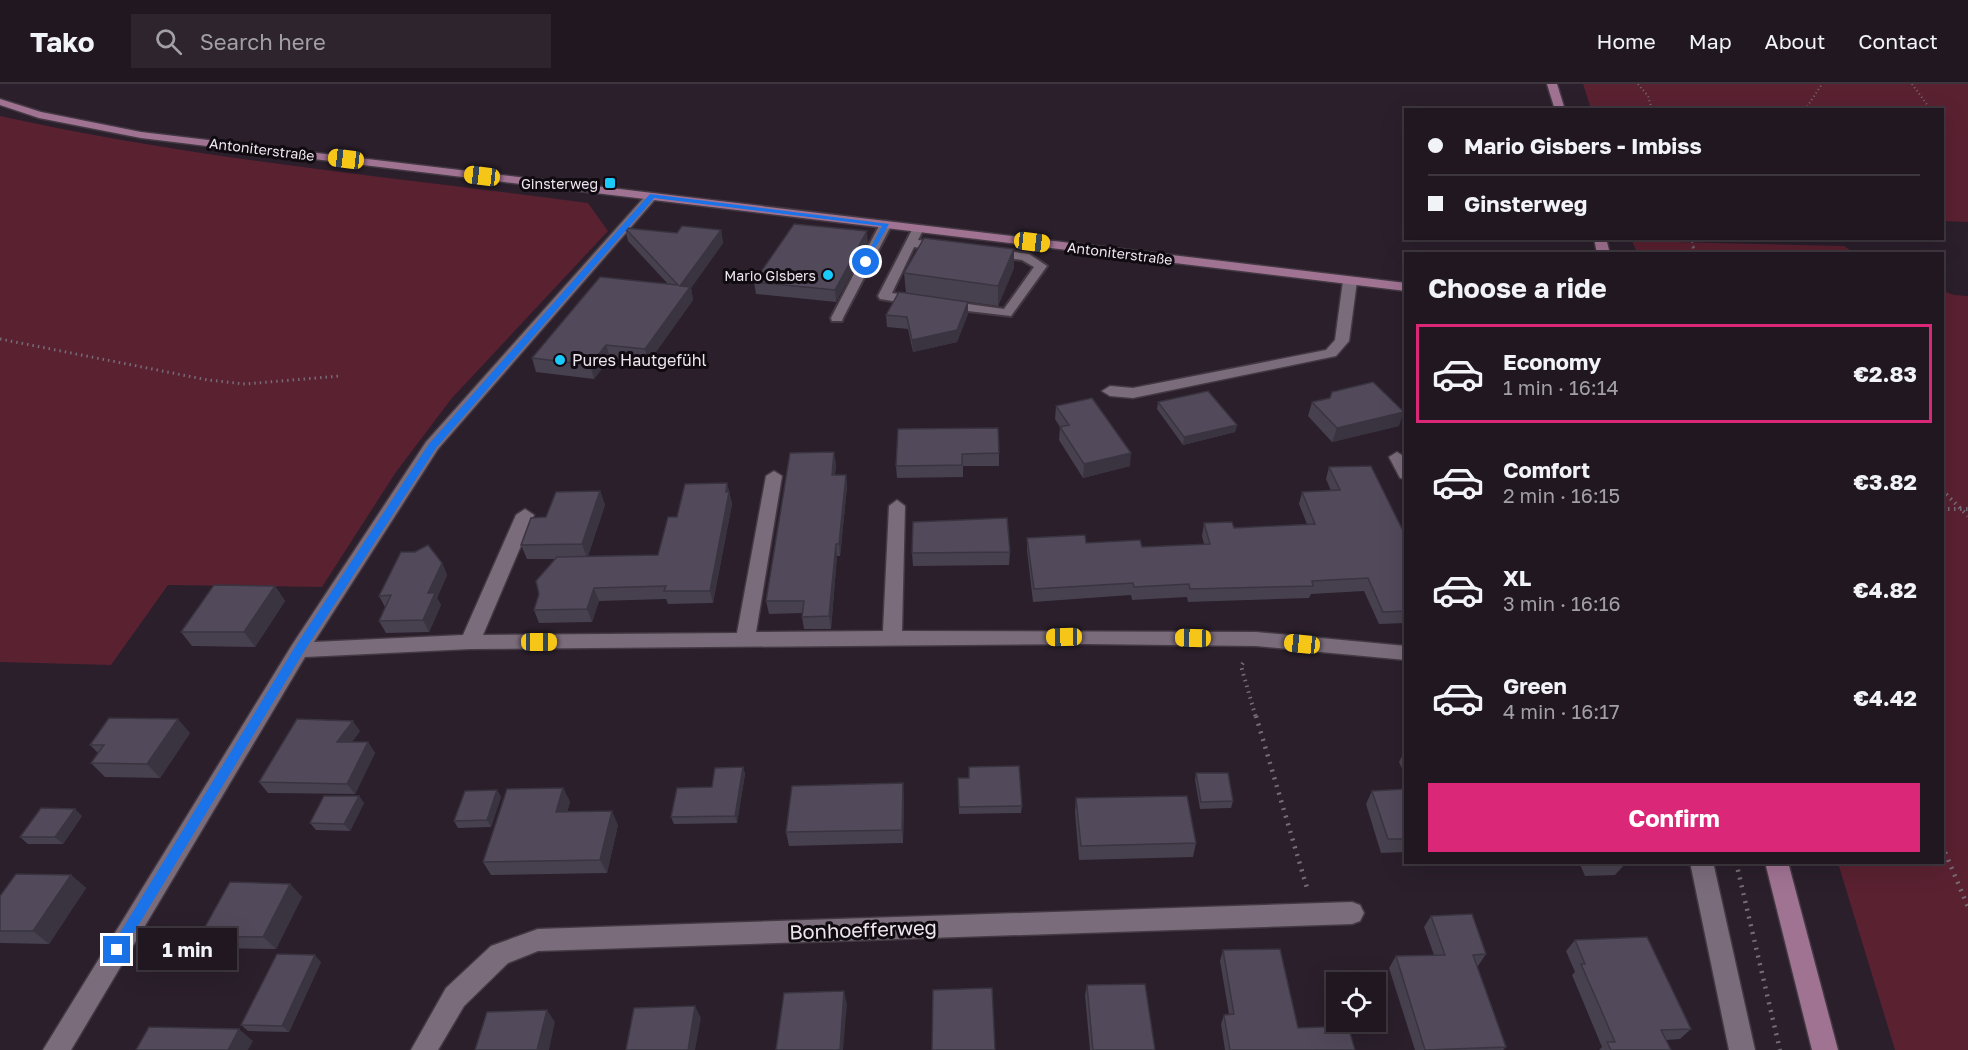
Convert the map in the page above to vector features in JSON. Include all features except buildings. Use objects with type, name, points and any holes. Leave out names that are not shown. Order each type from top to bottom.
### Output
[{"type":"street","points":[[1552,84],[1559,108]]},
{"type":"street","name":"Antoniterstraße","points":[[0,102],[56,119],[141,135],[1404,287]]},
{"type":"street","points":[[56,1050],[299,650],[432,446],[652,196]]},
{"type":"street","points":[[1110,391],[1133,393],[1331,353],[1342,341],[1350,281]]},
{"type":"street","points":[[1396,457],[1404,471]]},
{"type":"street","points":[[745,640],[774,476]]},
{"type":"street","points":[[892,640],[897,506]]},
{"type":"street","points":[[470,642],[525,515]]},
{"type":"street","points":[[299,650],[470,642],[1087,637],[1257,639],[1404,653]]},
{"type":"street","points":[[1701,864],[1742,1050]]},
{"type":"street","points":[[1777,864],[1825,1050]]},
{"type":"street","name":"Bonhoefferweg","points":[[424,1050],[455,997],[501,954],[538,940],[1352,913]]},
{"type":"lane","points":[[837,318],[886,224]]},
{"type":"lane","points":[[918,228],[884,296],[1007,313],[1041,266],[1025,257],[980,251]]},
{"type":"lane","points":[[911,243],[957,249]]},
{"type":"path","points":[[1638,84],[1648,96],[1651,108]]},
{"type":"path","points":[[1807,108],[1822,84]]},
{"type":"path","points":[[1912,84],[1930,108]]},
{"type":"path","points":[[0,339],[226,382],[245,384],[340,376]]},
{"type":"path","points":[[1944,492],[1966,509],[1968,516]]},
{"type":"path","points":[[1944,509],[1966,509]]},
{"type":"path","points":[[1257,639],[1241,666],[1315,914]]},
{"type":"path","points":[[1944,850],[1968,907]]},
{"type":"path","points":[[1736,864],[1780,1050]]},
{"type":"shaded area","points":[[1583,84],[1968,84],[1968,222],[1944,221],[1944,108],[1591,108]]},
{"type":"shaded area","points":[[0,116],[219,156],[588,203],[608,231],[452,398],[396,472],[322,587],[168,585],[111,665],[0,662]]},
{"type":"shaded area","points":[[1632,241],[1844,246],[1853,252],[1637,252]]},
{"type":"shaded area","points":[[1944,291],[1968,296],[1968,1050],[1895,1050],[1838,864],[1944,864]]},
{"type":"place","name":"Ginsterweg","points":[[610,183]]},
{"type":"place","name":"Mario Gisbers","points":[[828,275]]},
{"type":"place","name":"Pures Hautgefühl","points":[[560,360]]},
{"type":"route","points":[[117,950],[299,650],[432,446],[652,196],[886,224],[866,262]]}]
